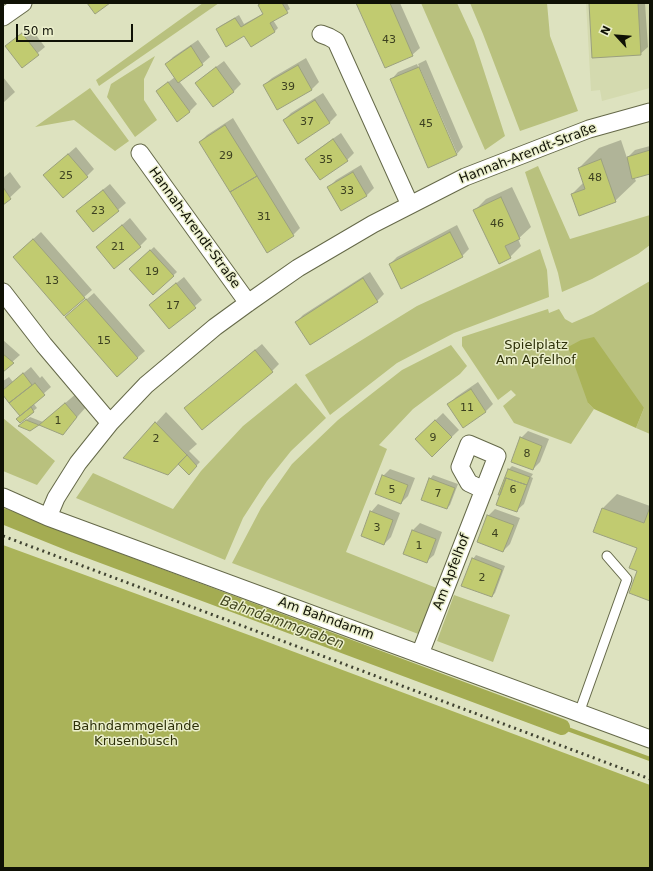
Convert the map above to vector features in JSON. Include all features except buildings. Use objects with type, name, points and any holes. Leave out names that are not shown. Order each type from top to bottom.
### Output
[{"type":"street","points":[[3,17],[23,3]]},
{"type":"street","points":[[321,34],[336,41],[410,205]]},
{"type":"street","name":"Hannah-Arendt-Straße","points":[[48,516],[66,481],[94,443],[110,423],[146,385],[192,346],[248,303],[316,257],[410,205],[465,177],[589,130],[650,112]]},
{"type":"street","name":"Hannah-Arendt-Straße","points":[[140,153],[248,303]]},
{"type":"street","points":[[3,292],[44,345],[110,423]]},
{"type":"street","name":"Am Apfelhof","points":[[420,654],[484,490]]},
{"type":"street","name":"Am Bahndamm","points":[[3,497],[48,516],[579,714],[650,739]]},
{"type":"lane","points":[[579,714],[627,579],[607,556]]},
{"type":"shaded area","points":[[586,3],[650,3],[650,88],[602,101],[600,90],[591,91]]},
{"type":"green space","points":[[203,3],[219,3],[99,86],[96,80]]},
{"type":"green space","points":[[421,3],[457,3],[474,40],[505,136],[485,150]]},
{"type":"green space","points":[[470,3],[547,3],[550,36],[578,111],[520,131]]},
{"type":"green space","points":[[155,56],[144,79],[144,100],[157,120],[135,137],[107,97],[111,84]]},
{"type":"green space","points":[[90,88],[129,141],[115,151],[74,120],[35,127]]},
{"type":"green space","points":[[538,166],[570,239],[650,215],[650,245],[638,254],[592,279],[562,292],[558,273],[525,172]]},
{"type":"green space","points":[[540,249],[547,270],[549,297],[454,333],[397,363],[330,415],[305,375],[417,306]]},
{"type":"green space","name":"Spielplatz Am Apfelhof","points":[[650,281],[650,434],[636,428],[644,408],[588,403],[594,409],[571,444],[514,423],[503,406],[516,395],[511,390],[498,400],[462,346],[462,337],[548,309],[549,313],[559,309],[565,319],[572,323],[593,314]]},
{"type":"green space","points":[[594,337],[644,408],[636,428],[594,409],[588,403],[568,347],[581,340]]},
{"type":"green space","points":[[451,345],[467,366],[460,374],[413,409],[379,445],[387,449],[346,552],[439,589],[421,635],[232,563],[261,508],[292,464],[338,420],[402,370]]},
{"type":"green space","points":[[296,383],[326,418],[291,451],[267,481],[243,518],[225,560],[76,498],[93,473],[173,509],[201,471],[243,426]]},
{"type":"green space","points":[[3,418],[55,461],[37,485],[3,471]]},
{"type":"green space","name":"Bahndammgelände Krusenbusch","points":[[3,545],[650,785],[650,868],[3,868]]},
{"type":"green space","points":[[454,595],[510,615],[493,662],[437,641]]},
{"type":"waterway","name":"Bahndammgraben","points":[[3,516],[75,545],[562,727]]},
{"type":"waterway","points":[[562,727],[650,759]]},
{"type":"railway","points":[[3,536],[650,779]]}]
